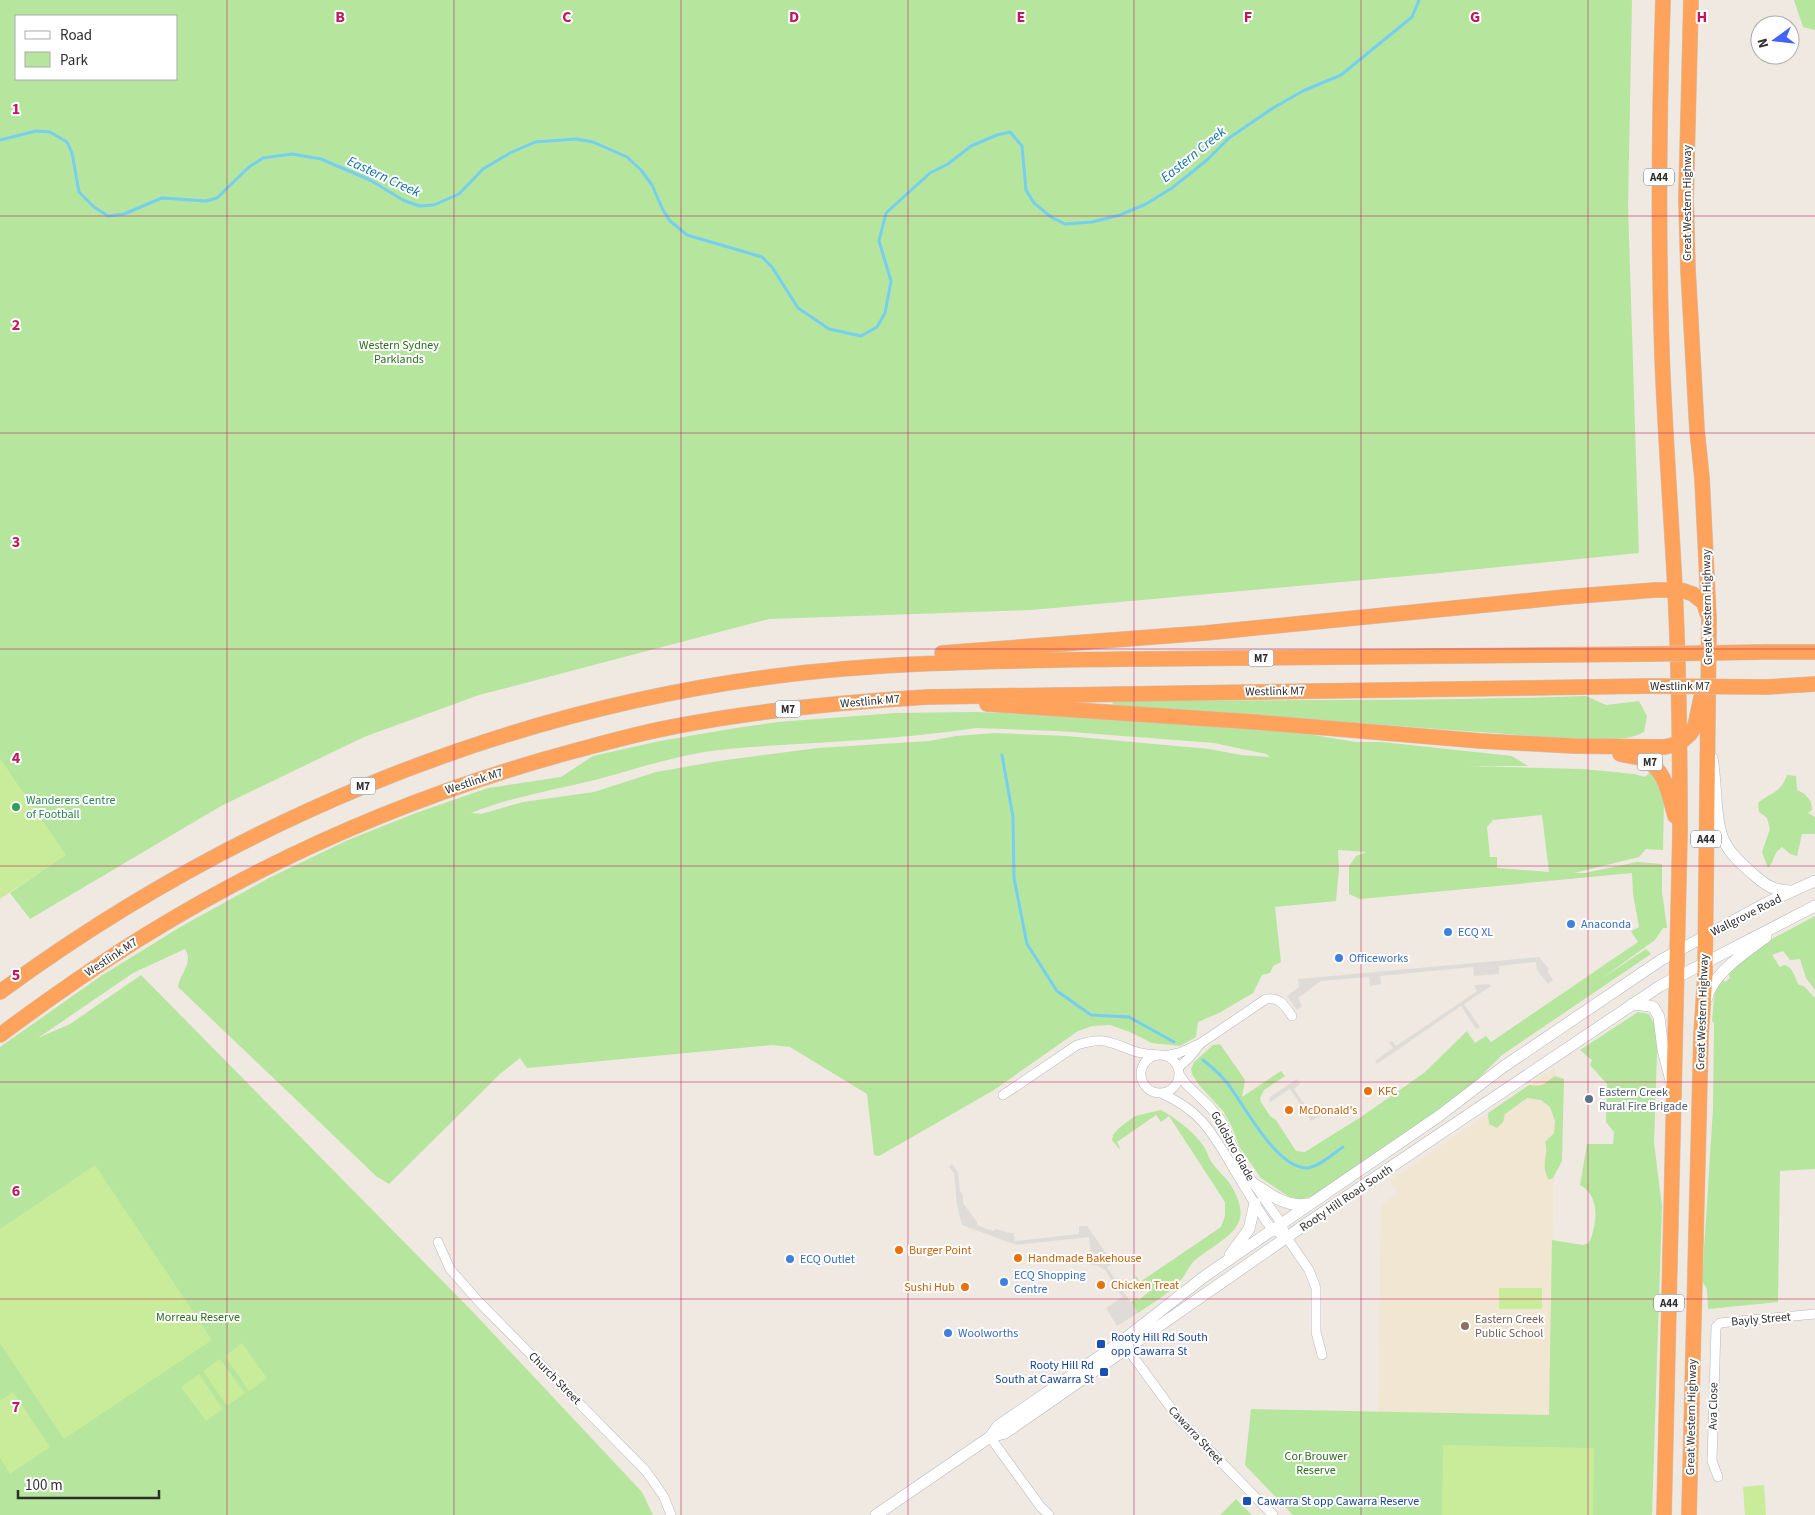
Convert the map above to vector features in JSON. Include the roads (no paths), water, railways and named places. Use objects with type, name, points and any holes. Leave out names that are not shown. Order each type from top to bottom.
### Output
[{"type":"highway","name":"Great Western Highway","points":[[1663,0],[1660,77],[1659,206],[1662,354],[1675,590],[1680,743],[1677,977],[1664,1515]]},
{"type":"highway","name":"Great Western Highway","points":[[1689,1515],[1701,1035],[1705,962],[1709,619],[1702,478],[1697,430],[1688,280],[1686,208],[1690,0]]},
{"type":"highway","points":[[1477,607],[1560,592],[1664,581],[1671,574],[1673,567]]},
{"type":"highway","points":[[872,666],[927,654],[1205,633],[1564,597],[1675,590],[1692,594],[1699,598],[1704,604],[1709,619]]},
{"type":"highway","name":"M7","points":[[0,992],[122,909],[215,856],[276,825],[346,794],[428,761],[513,732],[614,706],[698,688],[766,677],[872,666],[988,661],[1815,652]]},
{"type":"highway","points":[[1680,743],[1688,737],[1694,726],[1708,668]]},
{"type":"highway","points":[[1808,684],[1815,692]]},
{"type":"highway","name":"Westlink M7","points":[[0,1034],[71,983],[122,950],[248,877],[318,843],[376,817],[465,783],[545,759],[676,726],[772,710],[861,701],[927,697],[1650,686],[1766,687],[1808,684]]},
{"type":"highway","name":"M7","points":[[927,697],[993,705],[1245,721],[1372,733],[1575,746],[1665,748],[1680,743]]},
{"type":"highway","name":"M7","points":[[1575,746],[1642,758],[1656,767],[1665,781],[1680,832]]},
{"type":"main road","points":[[1708,742],[1715,772],[1719,828],[1728,848],[1742,864],[1769,887],[1784,891],[1794,890]]},
{"type":"main road","name":"Wallgrove Road","points":[[1677,951],[1768,902],[1815,881]]},
{"type":"main road","name":"Wallgrove Road","points":[[1705,962],[1815,906]]},
{"type":"main road","points":[[1701,1035],[1708,995],[1712,984],[1738,959],[1785,922]]},
{"type":"main road","name":"Rooty Hill Road South","points":[[1124,1345],[1180,1294],[1224,1262],[1439,1116],[1511,1061],[1660,960],[1677,951]]},
{"type":"main road","name":"Rooty Hill Road South","points":[[876,1515],[990,1438],[998,1426],[1287,1238],[1632,1004],[1660,986],[1705,962]]},
{"type":"main road","points":[[1632,1004],[1650,1006],[1654,1008],[1659,1017],[1663,1050],[1673,1090]]},
{"type":"main road","points":[[1253,1183],[1287,1204],[1297,1206],[1308,1204]]},
{"type":"main road","points":[[1224,1262],[1249,1229],[1255,1203]]},
{"type":"street","points":[[1141,1072],[1147,1061],[1179,1052],[1201,1043],[1266,999],[1273,998],[1281,1001],[1292,1016]]},
{"type":"street","points":[[1003,1095],[1077,1045],[1101,1040],[1117,1043],[1130,1050],[1162,1056]]},
{"type":"street","points":[[1161,1094],[1176,1085],[1179,1071],[1201,1043]]},
{"type":"street","name":"Goldsbro Glade","points":[[1130,1050],[1137,1060],[1142,1080],[1148,1089],[1184,1104],[1206,1124],[1255,1203],[1277,1226]]},
{"type":"street","name":"Goldsbro Glade","points":[[1162,1056],[1171,1058],[1186,1084],[1216,1113],[1225,1128],[1237,1159],[1277,1226]]},
{"type":"street","points":[[1277,1226],[1309,1270],[1316,1288],[1316,1332],[1322,1355]]},
{"type":"street","name":"Church Street","points":[[438,1242],[450,1270],[480,1303],[646,1471],[664,1497],[671,1515]]},
{"type":"street","name":"Bayly Street","points":[[1714,1334],[1716,1327],[1720,1323],[1815,1314]]},
{"type":"street","name":"Ava Close","points":[[1714,1334],[1712,1461],[1718,1477]]},
{"type":"street","name":"Cawarra Street","points":[[1124,1345],[1179,1419],[1273,1515]]},
{"type":"street","points":[[990,1438],[1040,1506],[1049,1515]]},
{"type":"waterway","name":"Eastern Creek","points":[[0,140],[36,131],[50,132],[67,142],[72,153],[79,192],[94,207],[108,216],[124,214],[162,198],[206,201],[217,198],[249,167],[263,158],[292,154],[321,159],[370,180],[403,200],[419,206],[434,205],[459,194],[483,169],[510,153],[535,142],[576,139],[593,142],[627,157],[641,170],[652,185],[670,221],[687,235],[762,257],[772,267],[798,308],[829,329],[861,336],[877,327],[885,313],[891,281],[879,241],[886,213],[930,173],[948,164],[971,146],[997,135],[1010,132],[1022,146],[1026,190],[1034,203],[1051,217],[1065,224],[1092,222],[1120,215],[1146,204],[1172,188],[1207,160],[1229,138],[1273,108],[1303,91],[1341,75],[1412,17],[1419,0]]},
{"type":"waterway","points":[[1002,755],[1013,817],[1014,878],[1027,944],[1057,991],[1091,1015],[1129,1017],[1174,1042]]},
{"type":"waterway","points":[[1203,1060],[1228,1084],[1273,1147],[1296,1166],[1312,1167],[1343,1147]]},
{"type":"place","name":"Wanderers Centre of Football","points":[[16,807]]},
{"type":"place","name":"Anaconda","points":[[1571,924]]},
{"type":"place","name":"ECQ XL","points":[[1448,932]]},
{"type":"place","name":"Officeworks","points":[[1339,958]]},
{"type":"place","name":"KFC","points":[[1368,1091]]},
{"type":"place","name":"Eastern Creek Rural Fire Brigade","points":[[1589,1099]]},
{"type":"place","name":"McDonald's","points":[[1289,1110]]},
{"type":"place","name":"Burger Point","points":[[899,1250]]},
{"type":"place","name":"Handmade Bakehouse","points":[[1018,1258]]},
{"type":"place","name":"ECQ Outlet","points":[[790,1259]]},
{"type":"place","name":"ECQ Shopping Centre","points":[[1004,1282]]},
{"type":"place","name":"Chicken Treat","points":[[1101,1285]]},
{"type":"place","name":"Sushi Hub","points":[[965,1287]]},
{"type":"place","name":"Eastern Creek Public School","points":[[1465,1326]]},
{"type":"place","name":"Woolworths","points":[[948,1333]]},
{"type":"place","name":"Rooty Hill Rd South opp Cawarra St","points":[[1101,1344]]},
{"type":"place","name":"Rooty Hill Rd South at Cawarra St","points":[[1104,1372]]},
{"type":"place","name":"Cawarra St opp Cawarra Reserve","points":[[1247,1501]]},
{"type":"park label","name":"Western Sydney Parklands","points":[[399,352]]},
{"type":"park label","name":"Morreau Reserve","points":[[198,1317]]},
{"type":"park label","name":"Cor Brouwer Reserve","points":[[1316,1463]]}]
